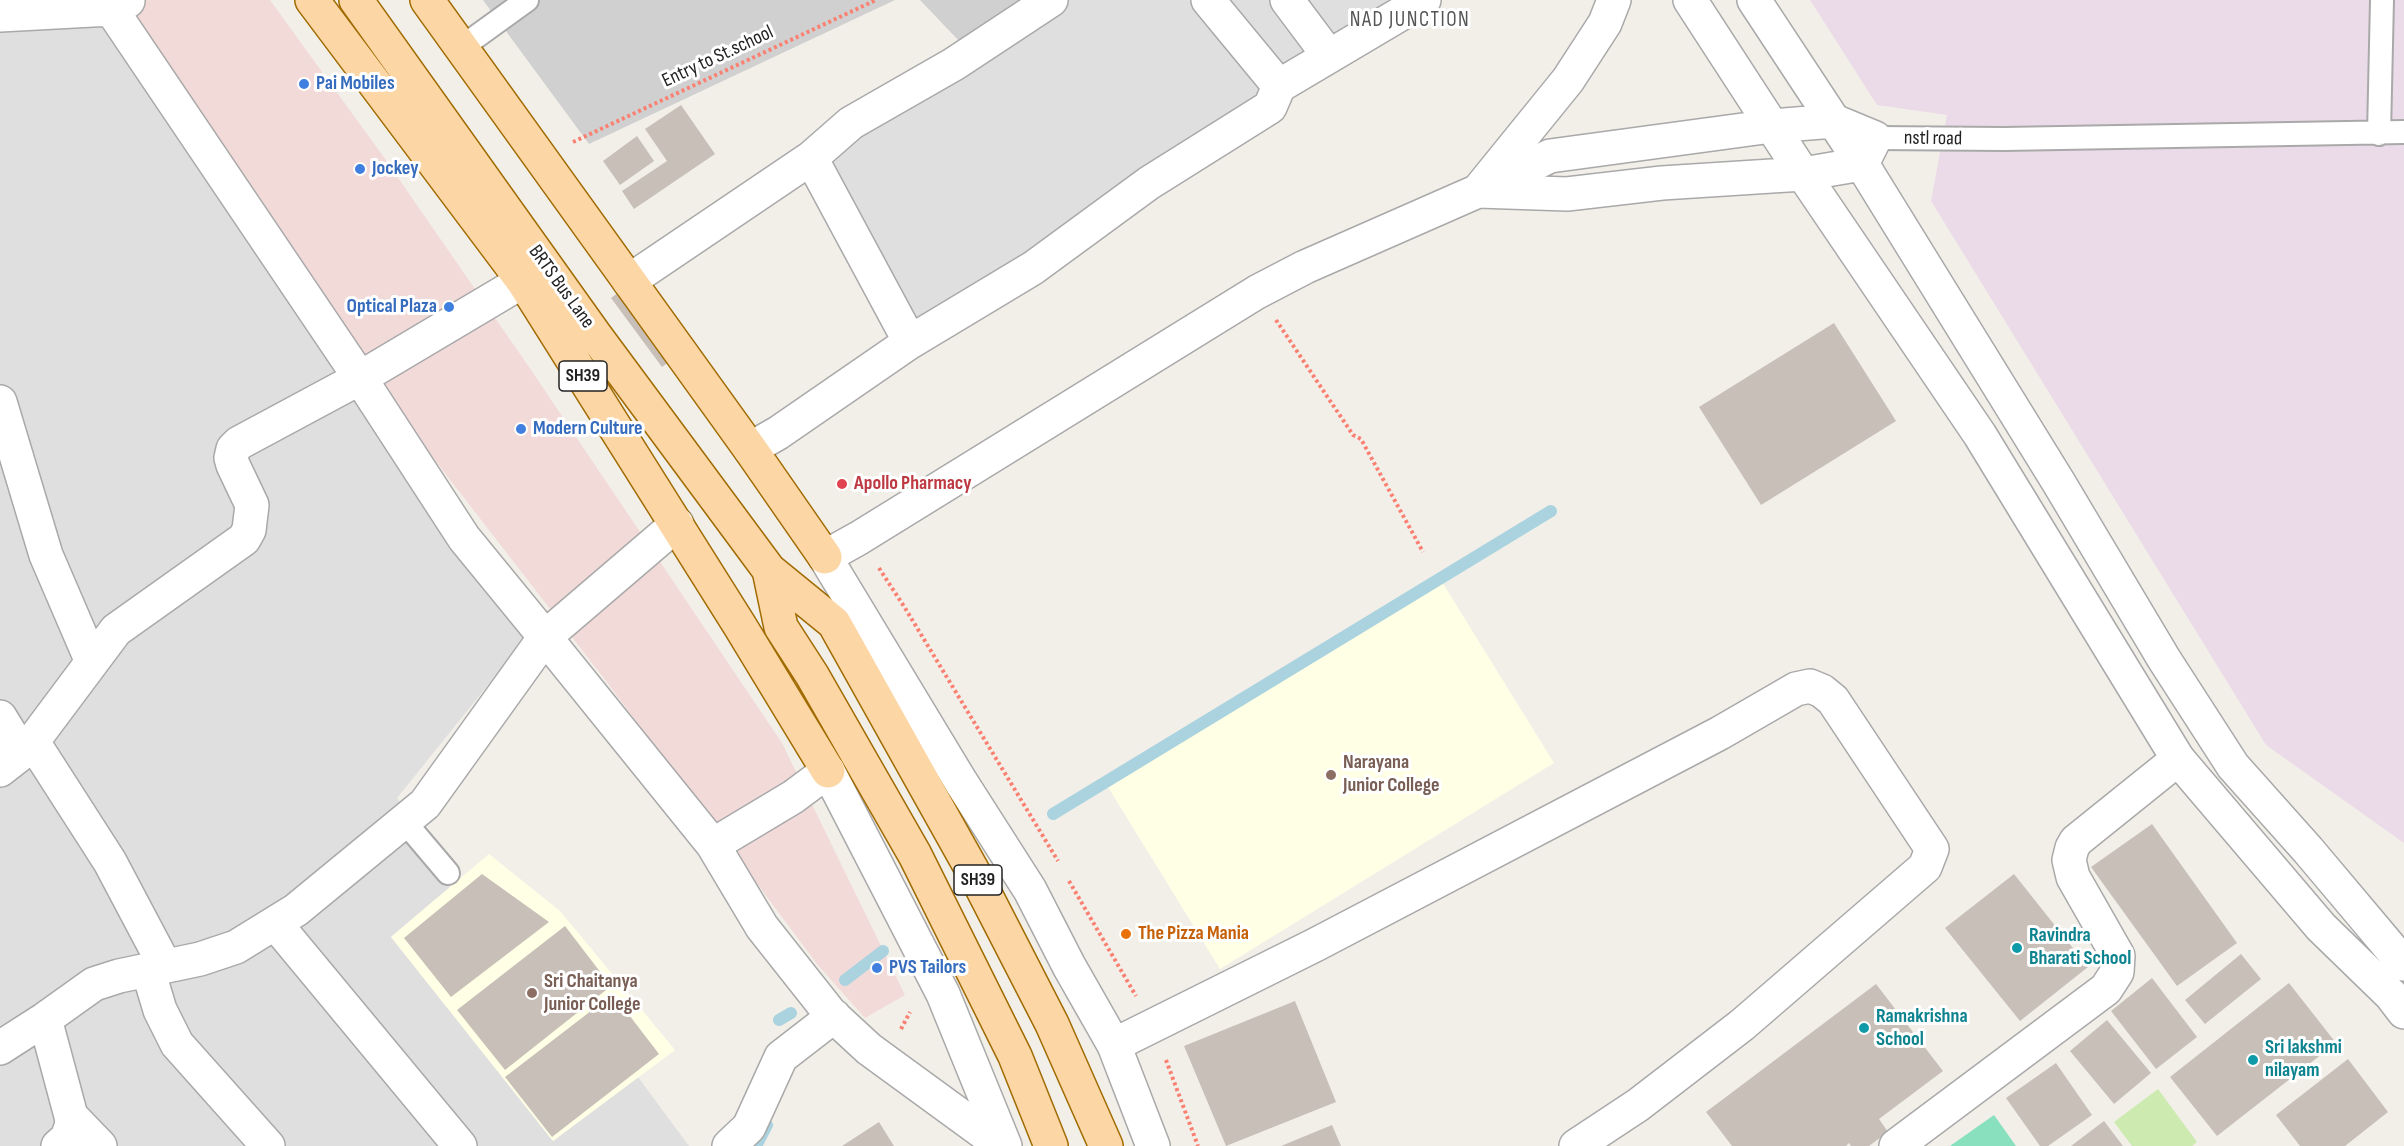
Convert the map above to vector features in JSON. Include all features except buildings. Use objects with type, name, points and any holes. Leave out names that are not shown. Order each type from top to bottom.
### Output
[{"type":"main road","name":"SH39","points":[[312,0],[523,281],[828,771]]},
{"type":"main road","name":"BRTS Bus Lane","points":[[356,0],[595,335],[769,570]]},
{"type":"main road","points":[[428,0],[825,557]]},
{"type":"main road","name":"SH39","points":[[769,570],[834,623],[980,884],[1047,1014],[1106,1146]]},
{"type":"main road","name":"SH39","points":[[769,570],[781,627],[915,855],[1015,1056],[1051,1146]]},
{"type":"street","points":[[628,281],[811,158],[851,123],[954,64],[1051,0]]},
{"type":"street","points":[[1208,0],[1279,86]]},
{"type":"street","points":[[1287,0],[1329,56]]},
{"type":"street","points":[[750,449],[778,433],[910,342],[1033,268],[1149,183],[1270,106],[1279,86],[1424,0]]},
{"type":"street","points":[[1478,191],[1568,80],[1605,23],[1614,0]]},
{"type":"street","points":[[1690,0],[1803,174],[1980,435],[2178,759],[2321,927],[2391,995],[2404,1012]]},
{"type":"street","points":[[1754,0],[1834,121],[1868,151],[2059,483],[2164,659],[2233,766],[2404,964]]},
{"type":"street","points":[[0,15],[115,3],[464,538],[713,845],[762,927],[834,1016],[869,1049],[1004,1146]]},
{"type":"street","points":[[1153,1146],[1114,1045],[1069,966],[1030,890],[961,782],[825,557],[1257,292],[1305,267],[1478,191],[1550,156],[1772,126],[1834,121]]},
{"type":"street","name":"nstl road","points":[[1478,191],[1567,194],[1662,183],[1803,174],[1868,151]]},
{"type":"street","points":[[811,158],[910,342]]},
{"type":"street","points":[[18,755],[116,630],[233,548],[249,530],[252,505],[231,458],[233,449],[239,443],[360,378],[523,281]]},
{"type":"street","points":[[0,402],[46,555],[92,662]]},
{"type":"street","points":[[0,1048],[94,984],[200,959],[236,947],[296,910],[425,804],[545,637],[676,524]]},
{"type":"street","points":[[1114,1045],[1315,945],[1720,733],[1796,689],[1810,686],[1822,691],[1833,700],[1932,849],[1925,867],[1742,1025],[1638,1106],[1576,1146]]},
{"type":"street","points":[[0,717],[18,755],[110,862],[156,968],[160,1010],[177,1044],[268,1146]]},
{"type":"street","points":[[1896,1146],[2106,989],[2117,972],[2118,956],[2073,877],[2069,860],[2072,848],[2076,841],[2178,759]]},
{"type":"street","points":[[713,845],[793,797],[828,771],[943,994],[1004,1146]]},
{"type":"street","points":[[275,923],[460,1146]]},
{"type":"street","points":[[729,1146],[748,1127],[781,1057],[834,1016]]},
{"type":"street","points":[[45,1019],[72,1124],[67,1138],[58,1146]]},
{"type":"street","points":[[71,1116],[100,1146]]},
{"type":"lane","points":[[462,47],[527,0]]},
{"type":"lane","points":[[2379,134],[2382,0]]},
{"type":"lane","name":"nstl road","points":[[1868,151],[2004,140],[2404,132]]},
{"type":"lane","points":[[404,821],[448,873]]},
{"type":"path","name":"Entry to St.school","points":[[572,142],[876,0]]},
{"type":"path","points":[[1257,292],[1353,435],[1361,439],[1423,552]]},
{"type":"shaded area","points":[[0,0],[83,0],[227,209],[529,634],[397,798],[451,886],[391,937],[553,1141],[638,1077],[689,1146],[0,1146]]},
{"type":"shaded area","points":[[117,0],[270,0],[383,156],[529,367],[782,743],[905,995],[865,1018],[817,964],[606,681],[406,423]]},
{"type":"shaded area","points":[[483,0],[895,0],[589,144]]},
{"type":"shaded area","points":[[920,0],[1027,0],[961,43]]},
{"type":"shaded area","points":[[1027,0],[1424,0],[921,329],[819,149]]},
{"type":"shaded area","points":[[1810,0],[2404,0],[2404,843],[2266,745],[1931,201],[1947,115],[1877,105]]},
{"type":"shaded area","name":"Narayana Junior College","points":[[1442,582],[1554,763],[1220,969],[1108,787]]},
{"type":"shaded area","name":"Sri Chaitanya Junior College","points":[[489,854],[560,911],[675,1050],[553,1141],[391,937]]},
{"type":"green space","points":[[2158,1089],[2197,1142],[2192,1146],[2132,1146],[2114,1122]]},
{"type":"green space","points":[[1994,1115],[2016,1146],[1950,1146]]},
{"type":"waterway","points":[[1053,814],[1551,511]]},
{"type":"waterway","points":[[845,980],[883,951]]},
{"type":"waterway","points":[[779,1020],[791,1013]]},
{"type":"waterway","points":[[756,1146],[767,1125]]},
{"type":"place","name":"Pai Mobiles","points":[[304,84]]},
{"type":"place","name":"Jockey","points":[[360,169]]},
{"type":"place","name":"Optical Plaza","points":[[449,307]]},
{"type":"place","name":"Modern Culture","points":[[521,429]]},
{"type":"place","name":"Apollo Pharmacy","points":[[842,484]]},
{"type":"place","name":"Narayana Junior College","points":[[1331,775]]},
{"type":"place","name":"The Pizza Mania","points":[[1126,934]]},
{"type":"place","name":"Ravindra Bharati School","points":[[2017,948]]},
{"type":"place","name":"PVS Tailors","points":[[877,968]]},
{"type":"place","name":"Sri Chaitanya Junior College","points":[[532,993]]},
{"type":"place","name":"Ramakrishna School","points":[[1864,1028]]},
{"type":"place","name":"Sri lakshmi nilayam","points":[[2253,1060]]},
{"type":"district","name":"NAD JUNCTION","points":[[1410,21]]}]
